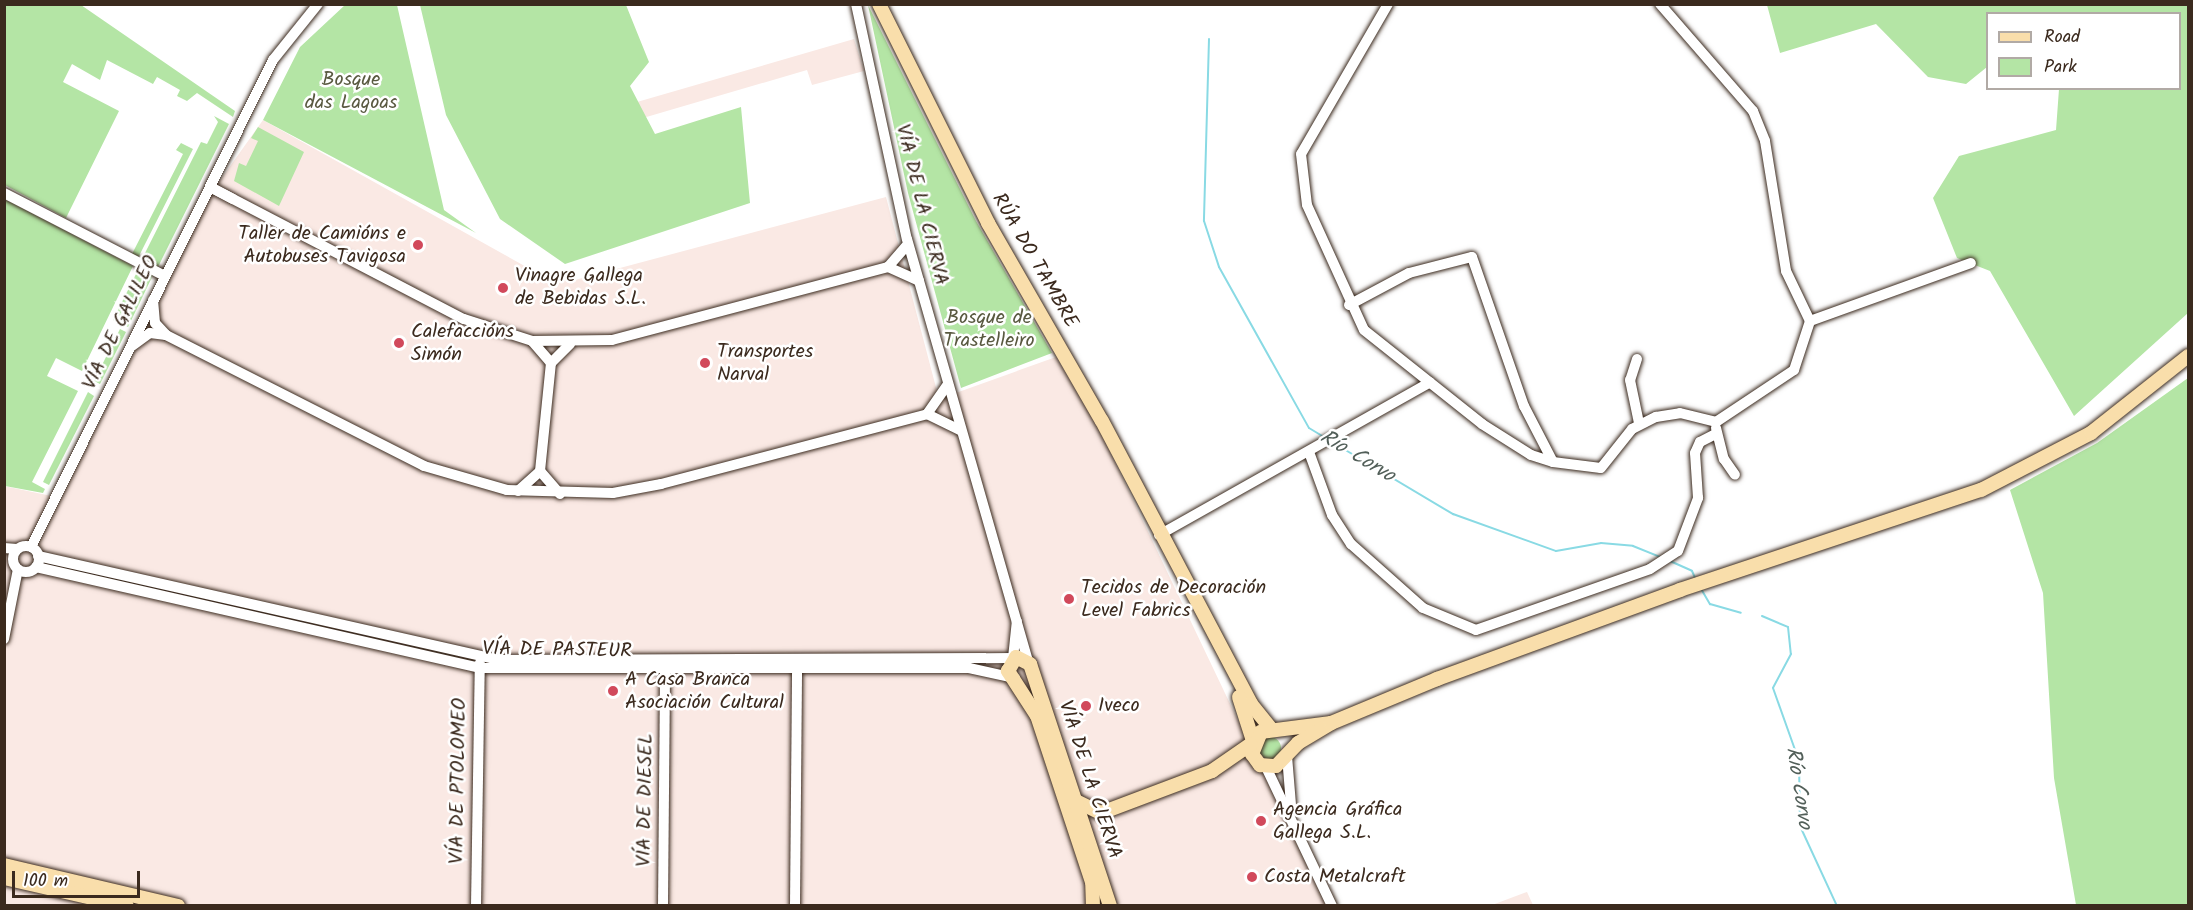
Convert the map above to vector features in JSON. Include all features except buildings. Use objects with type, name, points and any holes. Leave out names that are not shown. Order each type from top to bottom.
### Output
[{"type":"main road","name":"RÚA DO TAMBRE","points":[[879,4],[988,223],[1102,421],[1159,535],[1226,658]]},
{"type":"main road","points":[[1212,771],[1252,742],[1274,731],[1331,723],[1680,590],[1897,522],[2016,474],[2091,433],[2188,356]]},
{"type":"main road","points":[[1013,658],[1029,664],[1026,677],[1015,678],[1008,671],[1013,658]]},
{"type":"main road","points":[[1226,658],[1274,731],[1286,738],[1287,755]]},
{"type":"main road","points":[[1226,658],[1252,742],[1263,766]]},
{"type":"main road","name":"VÍA DE LA CIERVA","points":[[1029,664],[1110,906]]},
{"type":"main road","name":"VÍA DE LA CIERVA","points":[[1015,678],[1037,716],[1089,872],[1094,906]]},
{"type":"main road","points":[[1088,837],[1101,813],[1212,771],[1263,766],[1287,755],[1331,723]]},
{"type":"main road","points":[[1076,801],[1101,813]]},
{"type":"main road","points":[[4,865],[178,906]]},
{"type":"main road","points":[[4,878],[127,906]]},
{"type":"street","name":"VÍA DE GALILEO","points":[[35,557],[130,347],[147,326],[153,300],[280,47],[318,4]]},
{"type":"street","name":"VÍA DE LA CIERVA","points":[[856,4],[908,244],[1029,664]]},
{"type":"street","points":[[1388,4],[1301,154],[1307,205],[1350,306],[1365,330],[1511,443],[1553,462],[1606,465],[1639,423],[1680,413],[1716,422],[1794,370],[1810,321],[1786,271],[1765,141],[1753,111],[1660,4]]},
{"type":"street","points":[[220,166],[232,199]]},
{"type":"street","points":[[210,187],[464,319],[532,341],[570,344],[612,340],[913,261]]},
{"type":"street","points":[[4,193],[165,276]]},
{"type":"street","points":[[200,205],[232,199]]},
{"type":"street","points":[[892,266],[908,244]]},
{"type":"street","points":[[1350,306],[1409,273],[1472,257],[1524,406],[1553,462]]},
{"type":"street","points":[[1810,321],[1971,263]]},
{"type":"street","points":[[892,266],[919,280]]},
{"type":"street","points":[[147,326],[424,466],[518,491],[560,494],[662,484],[954,408]]},
{"type":"street","points":[[532,341],[551,360]]},
{"type":"street","points":[[538,493],[553,343]]},
{"type":"street","points":[[551,360],[570,344]]},
{"type":"street","points":[[1637,359],[1630,380],[1639,423]]},
{"type":"street","points":[[1159,535],[1430,382]]},
{"type":"street","points":[[932,413],[947,385]]},
{"type":"street","points":[[932,413],[960,430]]},
{"type":"street","points":[[1716,422],[1716,434],[1736,475]]},
{"type":"street","points":[[1309,452],[1332,515],[1351,544],[1423,608],[1460,627],[1491,629],[1664,560],[1678,551],[1698,498],[1695,453],[1700,442],[1716,434]]},
{"type":"street","points":[[518,491],[540,475]]},
{"type":"street","points":[[540,475],[560,494]]},
{"type":"street","points":[[4,548],[17,549],[35,557]]},
{"type":"street","points":[[4,639],[12,565],[17,549]]},
{"type":"street","points":[[12,565],[35,557]]},
{"type":"street","name":"VÍA DE PASTEUR","points":[[35,557],[480,663],[665,671],[797,664],[1013,658]]},
{"type":"street","name":"VÍA DE LA CIERVA","points":[[1013,658],[1017,621]]},
{"type":"street","name":"VÍA DE PASTEUR","points":[[480,663],[665,659],[969,668],[1015,678]]},
{"type":"street","name":"VÍA DE DIESEL","points":[[663,906],[665,659]]},
{"type":"street","name":"VÍA DE PTOLOMEO","points":[[476,906],[480,663]]},
{"type":"street","points":[[795,906],[797,664]]},
{"type":"street","points":[[1287,755],[1292,814]]},
{"type":"street","points":[[1263,766],[1292,814],[1332,906]]},
{"type":"shaded area","points":[[854,39],[864,71],[812,85],[807,70],[643,118],[637,102]]},
{"type":"shaded area","points":[[263,120],[548,279],[575,280],[886,197],[939,399],[1056,357],[1101,433],[1326,905],[5,905],[4,486],[61,498],[145,331],[192,220]]},
{"type":"shaded area","points":[[1527,892],[1533,905],[1492,905]]},
{"type":"green space","points":[[4,5],[81,5],[235,111],[233,117],[197,93],[187,101],[177,96],[180,90],[157,77],[153,84],[107,60],[100,80],[72,64],[63,82],[119,111],[66,218],[5,185]]},
{"type":"green space","name":"Bosque das Lagoas","points":[[345,5],[397,5],[444,210],[476,233],[263,120],[300,47]]},
{"type":"green space","points":[[420,5],[626,5],[649,62],[630,86],[655,134],[741,107],[750,203],[565,264],[500,219],[446,115]]},
{"type":"green space","name":"Bosque de Trastelleiro","points":[[868,5],[976,221],[1052,353],[961,388],[908,193]]},
{"type":"green space","points":[[1767,5],[2188,5],[2188,313],[2074,416],[1990,271],[1957,258],[1933,198],[1959,156],[2056,130],[2059,90],[2181,90],[2181,12],[1986,12],[1986,68],[1966,84],[1928,77],[1876,24],[1780,53]]},
{"type":"green space","points":[[214,116],[229,124],[158,267],[142,259],[201,142],[207,144],[218,122]]},
{"type":"green space","points":[[258,127],[304,152],[279,206],[234,181],[239,163],[246,166],[258,141],[251,138]]},
{"type":"green space","points":[[181,143],[193,149],[138,258],[132,254],[183,154],[176,150]]},
{"type":"green space","points":[[4,199],[133,266],[82,371],[56,358],[47,376],[78,391],[32,482],[45,489],[43,493],[5,486]]},
{"type":"green space","points":[[139,268],[153,275],[128,327],[113,320]]},
{"type":"green space","points":[[120,329],[126,332],[100,384],[94,381]]},
{"type":"green space","points":[[2188,378],[2188,905],[2076,905],[2054,778],[2043,593],[2010,490],[2097,443]]},
{"type":"green space","points":[[88,392],[94,396],[49,485],[43,482]]},
{"type":"green space","points":[[1270,737],[1280,744],[1281,748],[1274,758],[1270,759],[1260,752],[1259,748],[1266,738]]},
{"type":"waterway","name":"Río Corvo","points":[[1209,39],[1204,221],[1219,267],[1309,428],[1324,437]]},
{"type":"waterway","name":"Río Corvo","points":[[1332,442],[1453,514],[1556,551],[1601,543],[1633,546],[1660,557]]},
{"type":"waterway","name":"Río Corvo","points":[[1670,561],[1692,571],[1696,580]]},
{"type":"waterway","name":"Río Corvo","points":[[1700,587],[1710,604],[1741,613]]},
{"type":"waterway","name":"Río Corvo","points":[[1762,616],[1788,627],[1791,654],[1773,688],[1799,761],[1800,826],[1837,906]]},
{"type":"place","name":"Taller de Camións e Autobuses Tavigosa","points":[[418,245]]},
{"type":"place","name":"Vinagre Gallega de Bebidas S.L.","points":[[503,288]]},
{"type":"place","name":"Calefaccións Simón","points":[[399,343]]},
{"type":"place","name":"Transportes Narval","points":[[705,363]]},
{"type":"place","name":"Tecidos de Decoración Level Fabrics","points":[[1069,599]]},
{"type":"place","name":"A Casa Branca Asociación Cultural","points":[[613,691]]},
{"type":"place","name":"Iveco","points":[[1086,706]]},
{"type":"place","name":"Agencia Gráfica Gallega S.L.","points":[[1261,821]]},
{"type":"place","name":"Costa Metalcraft","points":[[1252,877]]}]
